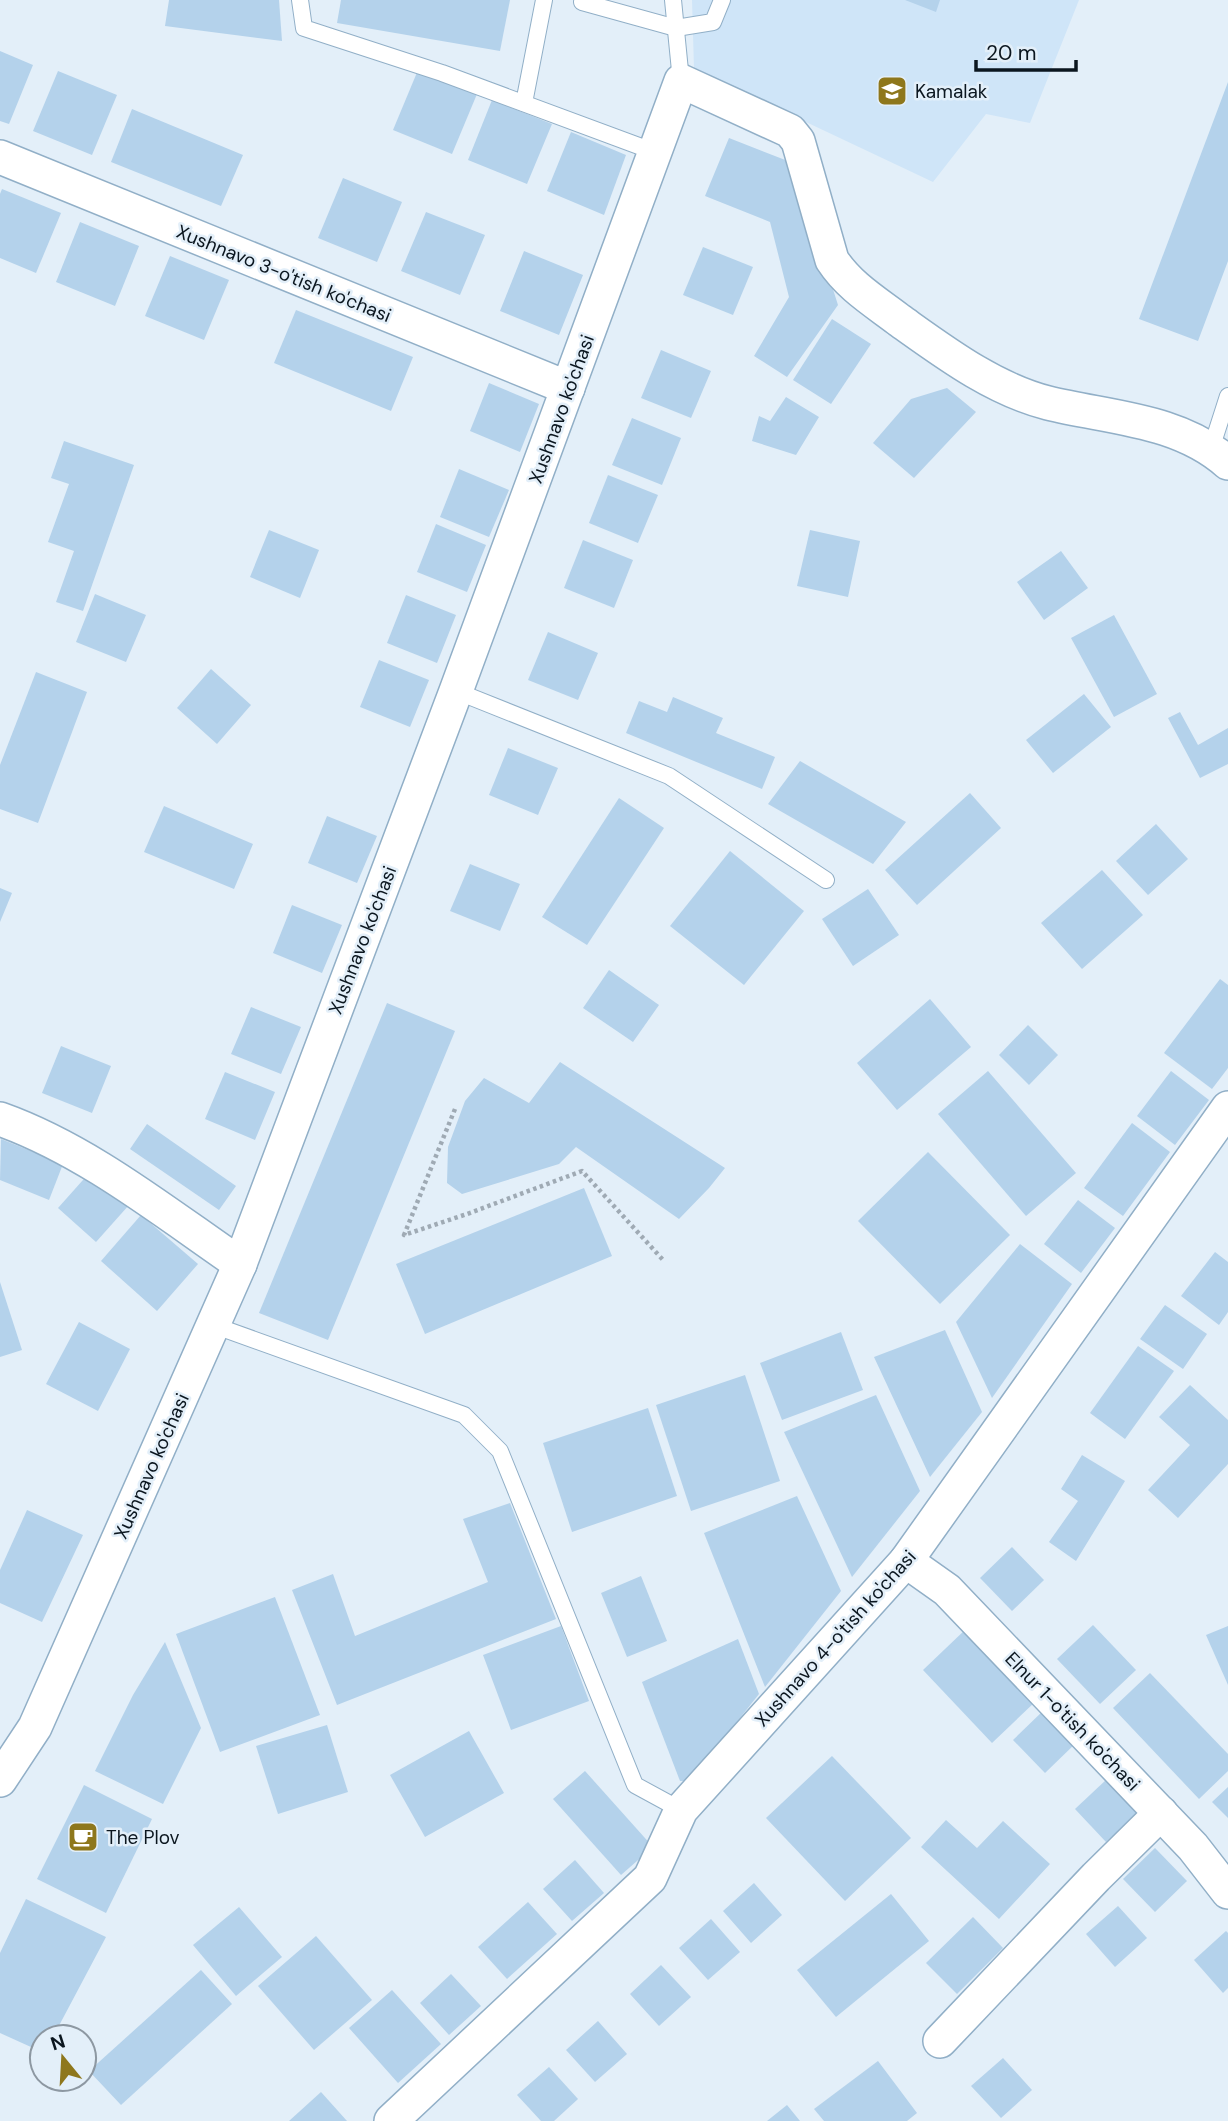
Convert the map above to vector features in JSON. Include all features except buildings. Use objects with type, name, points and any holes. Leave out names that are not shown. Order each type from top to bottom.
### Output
[{"type":"street","name":"Xushnavo ko'chasi","points":[[0,1780],[35,1727],[240,1264],[456,691],[681,81]]},
{"type":"street","points":[[681,81],[790,131],[798,141],[832,260],[856,288],[924,337],[999,384],[1044,402],[1148,423],[1219,456]]},
{"type":"street","name":"Xushnavo 3-o'tish ko'chasi","points":[[0,157],[568,388]]},
{"type":"street","name":"Xushnavo 4-o'tish ko'chasi","points":[[391,2121],[650,1878],[681,1810],[906,1561],[1228,1108]]},
{"type":"street","points":[[0,1119],[30,1130],[109,1175],[240,1264]]},
{"type":"street","name":"Elnur 1-o'tish ko'chasi","points":[[906,1561],[947,1590],[1194,1847],[1228,1892]]},
{"type":"street","points":[[940,2041],[1096,1877],[1161,1813]]},
{"type":"lane","points":[[300,0],[304,28],[443,73],[655,152]]},
{"type":"lane","points":[[524,103],[544,0]]},
{"type":"lane","points":[[673,0],[681,81]]},
{"type":"lane","points":[[582,2],[676,28],[713,22],[722,0]]},
{"type":"lane","points":[[1219,456],[1228,397]]},
{"type":"lane","points":[[456,691],[669,776],[826,880]]},
{"type":"lane","points":[[213,1325],[464,1415],[500,1451],[635,1785],[681,1810]]},
{"type":"path","points":[[455,1109],[404,1235],[582,1171],[664,1261]]},
{"type":"shaded area","name":"Kamalak","points":[[692,0],[1079,0],[1030,123],[986,114],[933,182],[694,69]]},
{"type":"place","name":"Kamalak","points":[[892,91]]},
{"type":"place","name":"The Plov","points":[[83,1837]]}]
